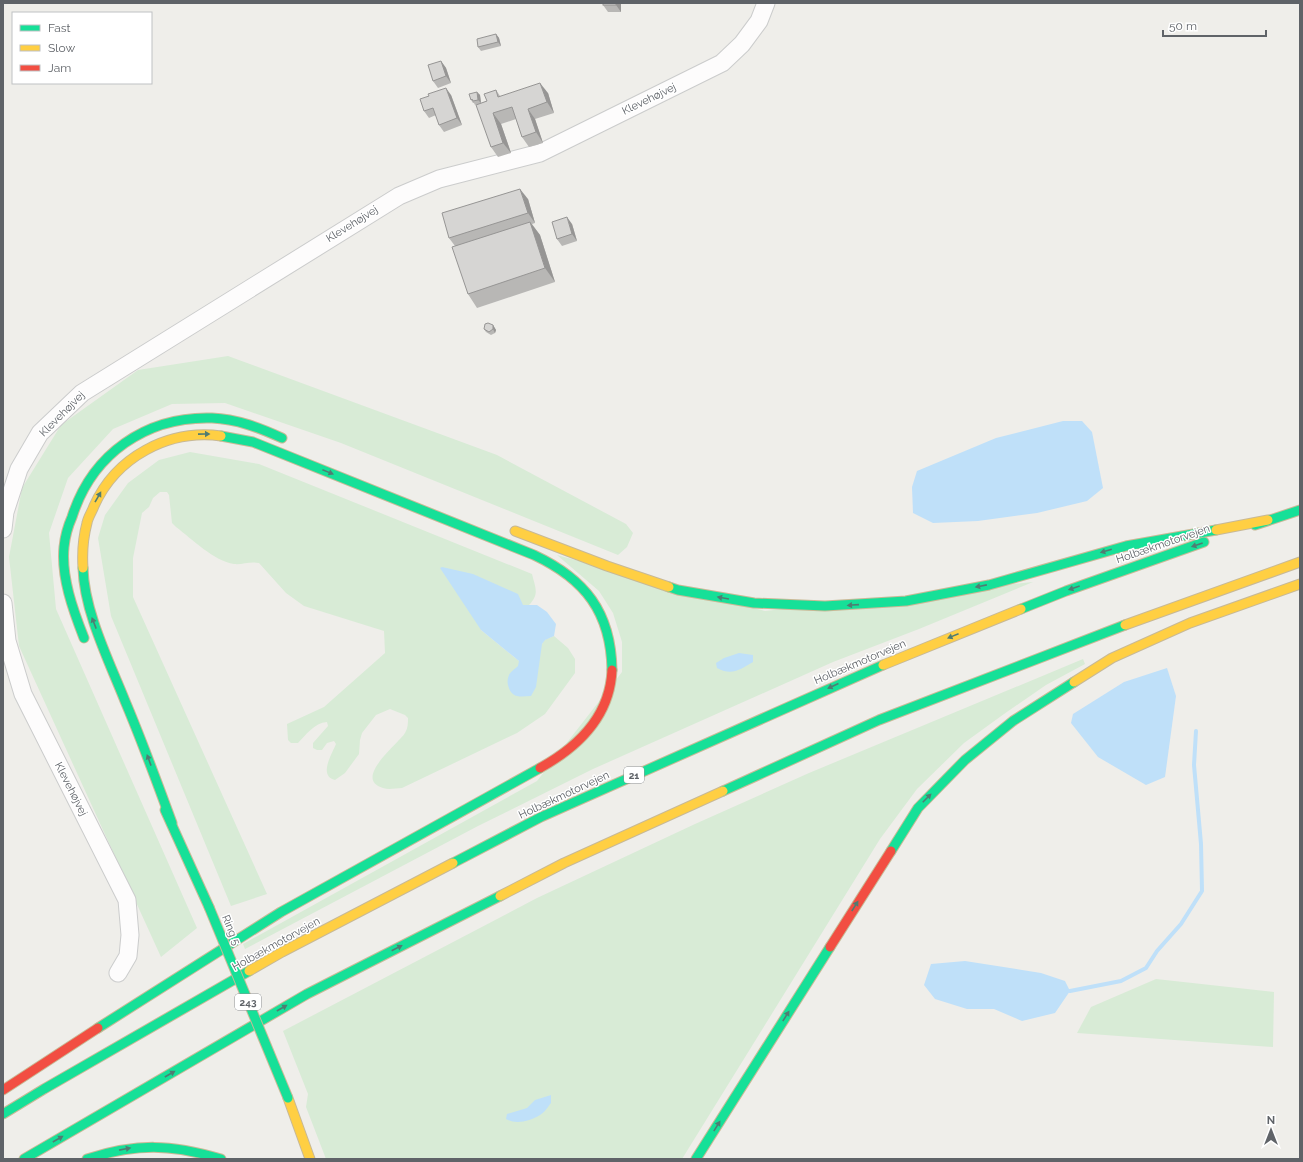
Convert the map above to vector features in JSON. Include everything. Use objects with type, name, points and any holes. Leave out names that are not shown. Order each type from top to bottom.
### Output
[{"type":"highway","points":[[88,647],[69,593],[64,547],[71,515],[80,494],[92,474],[107,457],[144,431],[186,419],[213,418],[236,421],[294,442]]},
{"type":"highway","points":[[3,1090],[281,912],[558,758],[575,745],[589,730],[606,700],[611,683],[612,650],[608,632],[601,615],[589,595],[575,580],[554,564],[253,442],[212,434],[189,435],[169,439],[153,445],[118,469],[105,484],[87,520],[82,548],[82,572],[84,589],[92,618],[147,755],[172,823]]},
{"type":"highway","name":"Holbækmotorvejen","points":[[3,1114],[282,952],[541,817],[868,671],[1066,590],[1300,510]]},
{"type":"highway","points":[[504,526],[607,566],[678,590],[754,603],[825,606],[906,601],[989,585],[1126,546],[1268,520]]},
{"type":"highway","points":[[24,1159],[306,994],[564,863],[879,720],[1092,637],[1300,562]]},
{"type":"highway","points":[[696,1159],[918,808],[965,760],[1013,721],[1112,658],[1190,624],[1300,584]]},
{"type":"highway","points":[[138,757],[172,823]]},
{"type":"highway","name":"Ring 5","points":[[172,823],[209,907],[288,1098],[310,1159]]},
{"type":"highway","points":[[87,1159],[105,1153],[140,1146],[172,1147],[201,1152],[221,1159]]},
{"type":"street","name":"Klevehøjvej","points":[[3,529],[5,512],[19,469],[36,439],[40,433],[82,392],[398,196],[439,179],[540,153],[722,64],[742,44],[759,21],[766,3]]},
{"type":"street","name":"Klevehøjvej","points":[[3,603],[7,641],[23,694],[127,900],[130,936],[128,956],[118,973]]},
{"type":"green space","points":[[228,356],[497,455],[626,524],[633,533],[627,547],[618,555],[341,443],[225,403],[172,404],[113,429],[68,478],[49,533],[56,609],[197,928],[161,957],[19,646],[9,557],[22,488],[61,425],[138,370]]},
{"type":"green space","points":[[190,452],[259,464],[532,574],[536,594],[529,605],[523,605],[481,630],[519,661],[519,666],[542,644],[544,640],[554,636],[568,648],[575,659],[575,673],[545,714],[517,733],[402,788],[385,789],[375,783],[373,777],[375,769],[387,752],[405,733],[408,722],[408,718],[405,715],[390,709],[376,715],[362,733],[359,754],[345,773],[335,780],[330,778],[327,774],[327,769],[329,759],[336,744],[334,741],[327,743],[322,750],[313,748],[313,743],[328,726],[327,722],[314,727],[298,743],[291,743],[288,740],[287,724],[324,707],[385,653],[384,631],[304,606],[286,593],[259,563],[252,562],[234,564],[219,559],[196,543],[172,523],[169,495],[167,492],[160,492],[153,498],[149,507],[142,513],[133,558],[133,597],[267,894],[231,906],[111,616],[98,538],[105,515],[128,483],[159,460]]},
{"type":"green space","points":[[557,555],[765,611],[1033,582],[919,629],[833,662],[593,769],[478,826],[245,949],[243,944],[537,781],[622,672],[622,642],[613,613],[599,591]]},
{"type":"green space","points":[[1083,659],[1085,664],[1046,685],[964,743],[917,789],[880,839],[682,1159],[326,1159],[306,1107],[308,1094],[283,1031],[537,898],[695,824],[809,773]]},
{"type":"green space","points":[[1156,979],[1274,992],[1273,1047],[1077,1033],[1091,1007]]},
{"type":"water","points":[[1063,421],[1082,421],[1092,432],[1103,488],[1087,501],[1037,513],[978,521],[933,523],[913,513],[912,487],[917,471],[996,438]]},
{"type":"water","points":[[442,567],[473,574],[518,594],[523,605],[537,605],[547,612],[556,624],[554,636],[545,640],[542,644],[536,687],[531,696],[516,696],[511,692],[508,685],[508,678],[511,672],[518,666],[519,661],[481,630],[440,568]]},
{"type":"water","points":[[739,653],[753,655],[753,662],[739,670],[731,672],[717,668],[716,663],[724,658]]},
{"type":"water","points":[[1167,668],[1176,696],[1165,777],[1146,785],[1098,757],[1071,723],[1073,714],[1124,682]]},
{"type":"water","points":[[965,961],[1041,973],[1065,981],[1070,991],[1055,1013],[1022,1021],[994,1009],[967,1009],[935,999],[924,985],[931,964]]},
{"type":"water","points":[[551,1095],[551,1103],[543,1113],[536,1117],[519,1122],[506,1119],[507,1114],[527,1108],[535,1100]]},
{"type":"building","points":[[603,3],[616,3],[616,5],[603,5]]},
{"type":"building","points":[[496,34],[498,42],[478,47],[477,39]]},
{"type":"building","points":[[441,61],[446,76],[433,81],[428,65]]},
{"type":"building","points":[[540,83],[547,102],[528,109],[536,132],[522,137],[512,107],[493,113],[503,143],[491,147],[476,105],[487,101],[484,94],[496,90],[498,97]]},
{"type":"building","points":[[446,88],[457,118],[439,125],[433,108],[424,111],[420,99],[429,96],[428,94]]},
{"type":"building","points":[[477,92],[478,100],[471,100],[469,94]]},
{"type":"building","points":[[520,189],[528,213],[449,238],[442,213]]},
{"type":"building","points":[[567,217],[572,234],[557,239],[552,222]]},
{"type":"building","points":[[530,222],[545,268],[468,294],[452,247]]},
{"type":"building","points":[[488,323],[493,325],[493,329],[489,332],[484,329],[485,324]]},
{"type":"waterway","points":[[1070,991],[1121,981],[1146,968],[1157,951],[1181,924],[1202,891],[1201,844],[1194,765],[1196,731]]},
{"type":"traffic: fast","points":[[84,638],[72,605],[66,582],[64,570],[64,543],[69,524],[81,495],[93,475],[108,457],[125,443],[144,432],[165,424],[188,419],[212,418],[230,420],[257,428],[282,438]]},
{"type":"traffic: fast","points":[[221,436],[253,442],[534,555],[552,564],[568,575],[581,587],[592,600],[600,614],[607,631],[612,670]]},
{"type":"traffic: fast","points":[[1255,525],[1300,510]]},
{"type":"traffic: fast","points":[[669,587],[678,590],[754,603],[825,606],[906,601],[989,585],[1126,546],[1216,530]]},
{"type":"traffic: fast","points":[[1021,609],[1066,591],[1204,542]]},
{"type":"traffic: fast","points":[[83,568],[84,584],[98,636],[143,746],[172,823]]},
{"type":"traffic: fast","points":[[723,791],[879,720],[1125,625]]},
{"type":"traffic: fast","points":[[453,863],[541,817],[883,665]]},
{"type":"traffic: fast","points":[[891,851],[918,808],[965,760],[1013,721],[1074,682]]},
{"type":"traffic: fast","points":[[98,1028],[281,912],[540,768]]},
{"type":"traffic: fast","points":[[165,810],[209,907]]},
{"type":"traffic: fast","points":[[24,1159],[307,994],[500,896]]},
{"type":"traffic: fast","points":[[209,907],[288,1098]]},
{"type":"traffic: fast","points":[[696,1159],[830,947]]},
{"type":"traffic: fast","points":[[3,1114],[249,971]]},
{"type":"traffic: fast","points":[[87,1159],[122,1150],[154,1147],[186,1150],[221,1159]]},
{"type":"traffic: slow","points":[[83,568],[84,540],[88,519],[104,489],[116,473],[130,460],[163,442],[182,437],[201,435],[221,436]]},
{"type":"traffic: slow","points":[[1216,530],[1268,520]]},
{"type":"traffic: slow","points":[[515,531],[607,566],[669,587]]},
{"type":"traffic: slow","points":[[1125,625],[1300,562]]},
{"type":"traffic: slow","points":[[1074,682],[1112,658],[1190,623],[1300,584]]},
{"type":"traffic: slow","points":[[883,665],[1021,609]]},
{"type":"traffic: slow","points":[[500,896],[564,863],[723,791]]},
{"type":"traffic: slow","points":[[249,971],[282,952],[453,863]]},
{"type":"traffic: slow","points":[[288,1098],[310,1159]]},
{"type":"traffic: jam","points":[[540,768],[567,750],[590,728],[605,702],[610,687],[612,670]]},
{"type":"traffic: jam","points":[[830,947],[891,851]]},
{"type":"traffic: jam","points":[[3,1090],[98,1028]]}]
